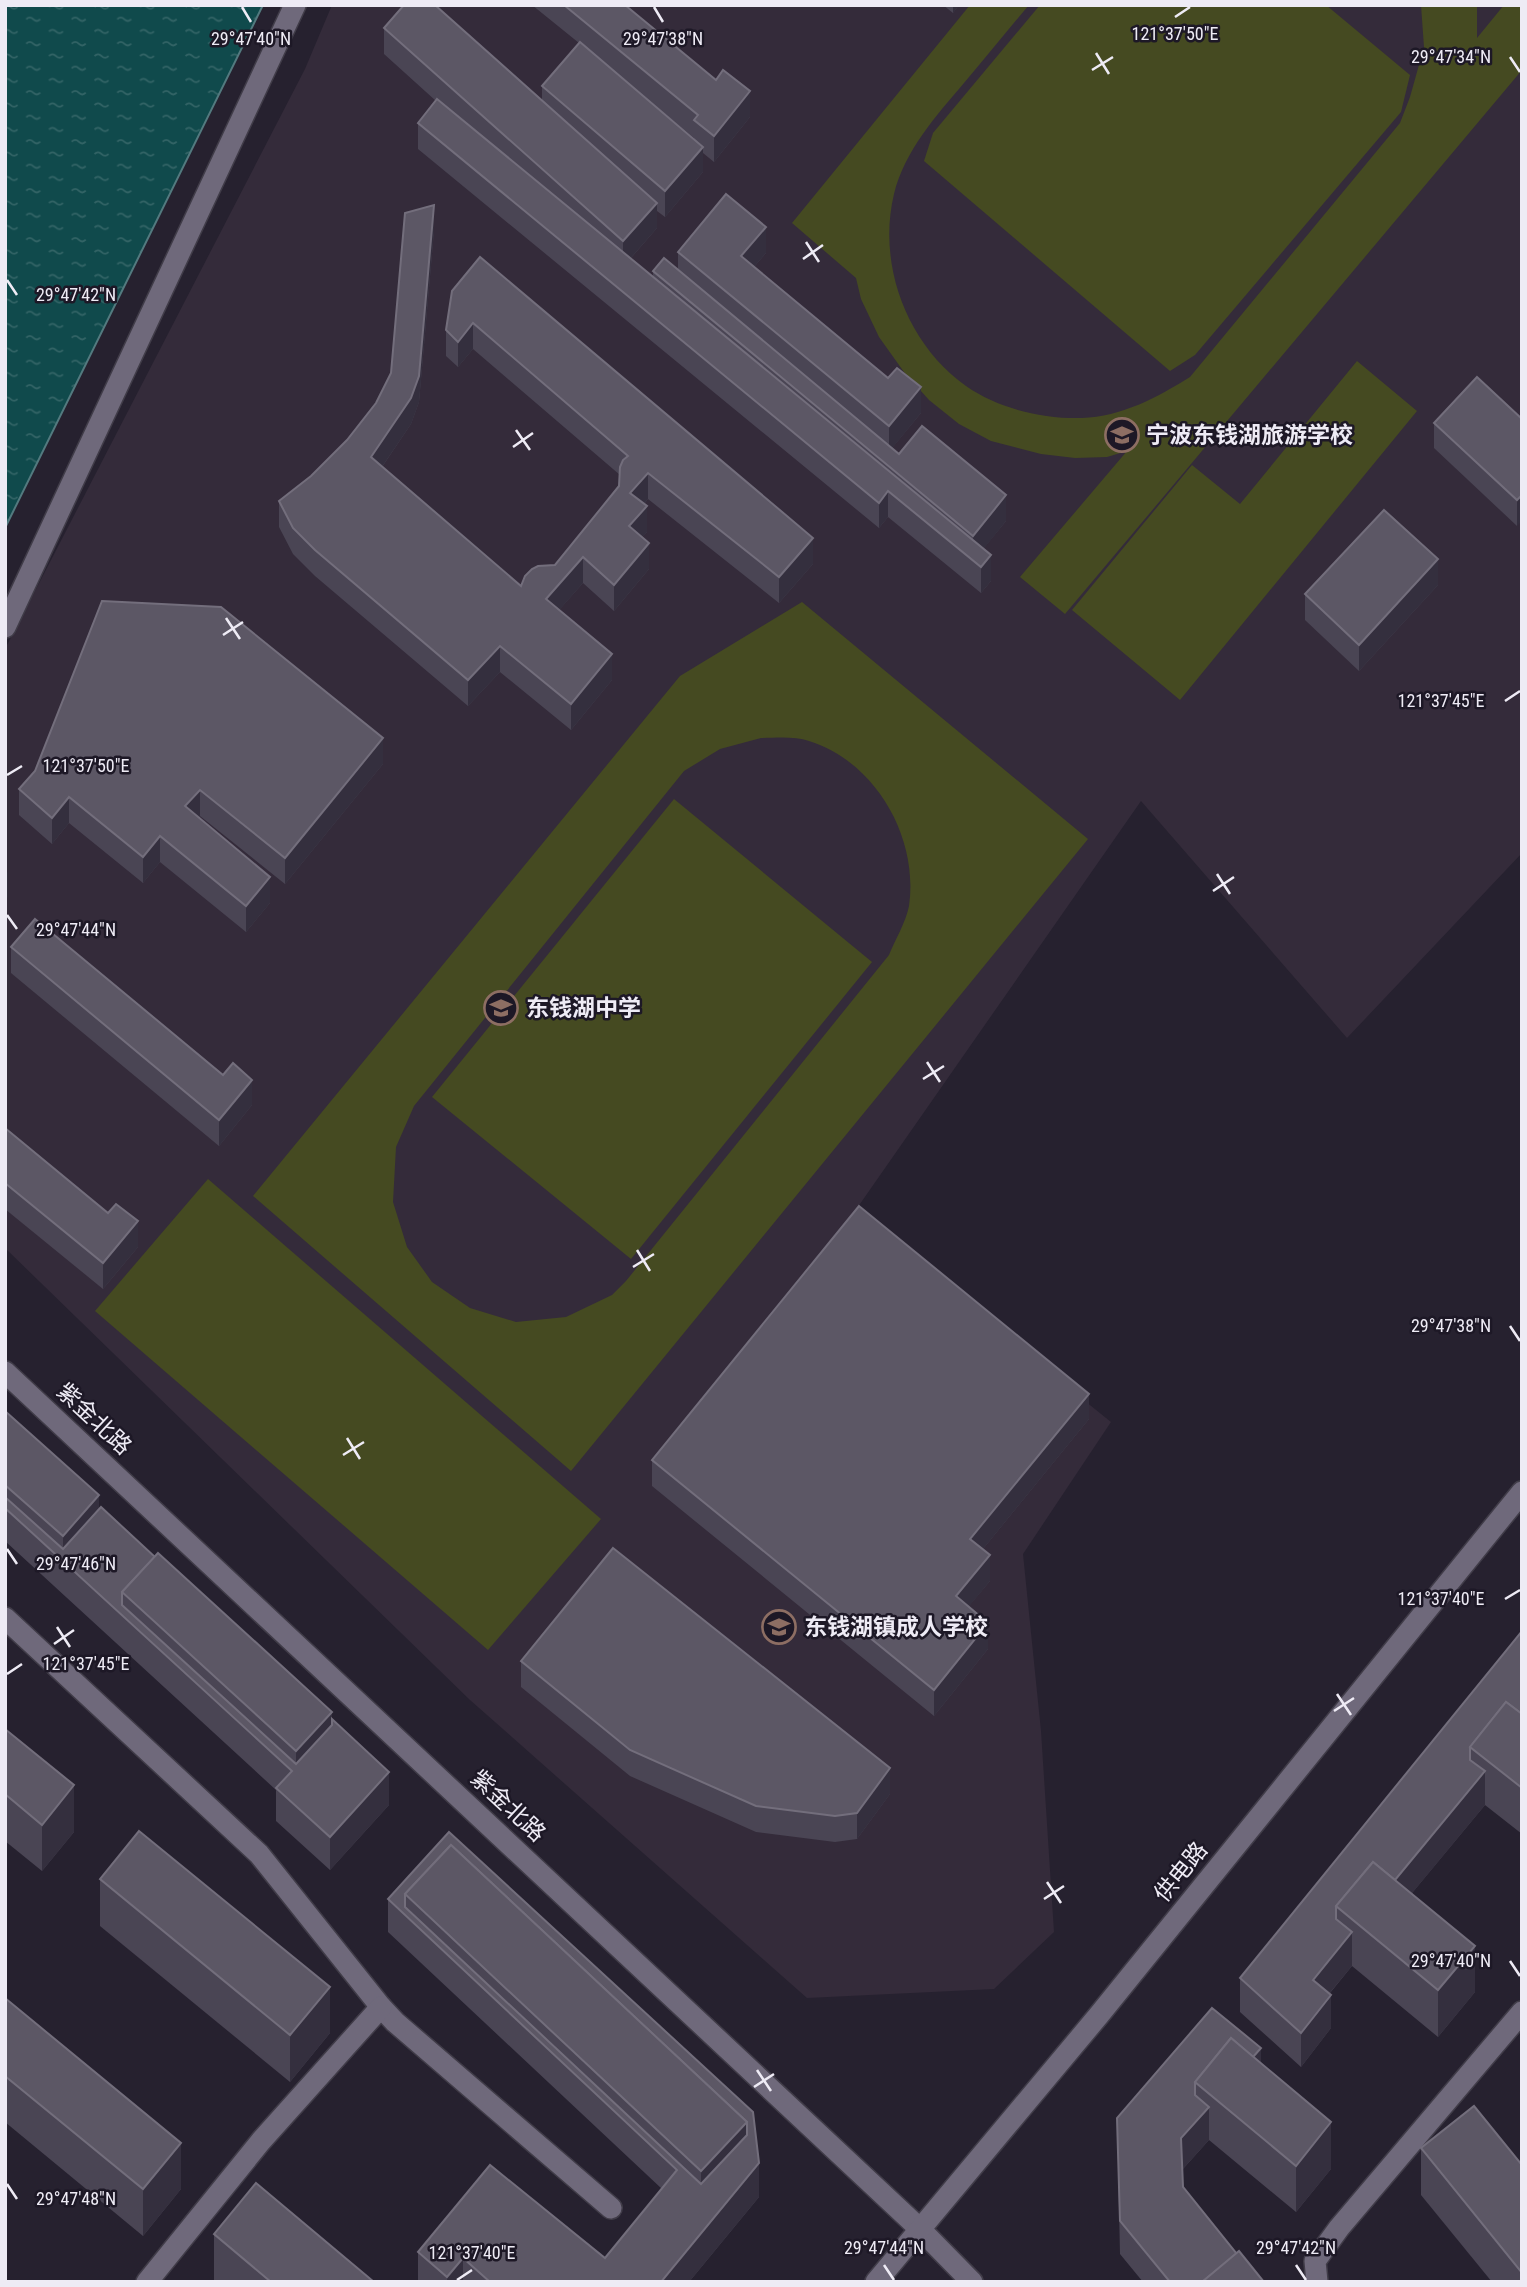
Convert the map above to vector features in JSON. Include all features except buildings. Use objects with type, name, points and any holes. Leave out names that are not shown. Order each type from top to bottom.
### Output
[{"type":"street","points":[[5,627],[295,5]]},
{"type":"street","name":"紫金北路","points":[[5,1372],[920,2228],[972,2282]]},
{"type":"street","name":"供电路","points":[[876,2282],[1099,2015],[1522,1492]]},
{"type":"street","points":[[5,1618],[259,1854],[381,2007],[611,2208]]},
{"type":"street","points":[[148,2282],[261,2141],[381,2007]]},
{"type":"street","points":[[1317,2282],[1315,2261],[1339,2228],[1522,2012]]},
{"type":"shaded area","points":[[332,5],[1522,5],[1522,853],[1347,1038],[1141,801],[853,1214],[1111,1422],[1023,1554],[1041,1731],[1054,1932],[994,1989],[807,1998],[470,1700],[5,1248],[5,649],[305,69]]},
{"type":"shaded area","points":[[970,5],[1029,5],[932,121],[906,163],[894,194],[890,221],[894,275],[913,326],[927,348],[945,369],[966,386],[993,401],[1022,411],[1052,417],[1082,418],[1125,410],[1190,377],[1400,123],[1424,47],[1421,5],[1477,5],[1477,38],[1504,5],[1518,5],[1522,8],[1522,70],[1065,614],[1020,577],[1127,451],[1107,457],[1075,458],[1041,454],[991,441],[959,424],[929,400],[904,372],[879,337],[861,299],[856,278],[792,223]]},
{"type":"shaded area","points":[[1040,5],[1326,5],[1410,75],[1401,112],[1195,355],[1170,371],[924,161],[933,133]]},
{"type":"shaded area","points":[[1357,361],[1417,411],[1180,700],[1072,610],[1192,465],[1240,504]]},
{"type":"shaded area","points":[[802,602],[1088,839],[571,1471],[253,1196],[680,676]],"holes":[[[761,738],[804,739],[833,751],[854,766],[873,785],[888,806],[907,854],[910,880],[908,912],[889,955],[612,1295],[566,1317],[516,1322],[470,1308],[432,1282],[407,1247],[393,1202],[396,1147],[414,1106],[684,771],[720,749]]]},
{"type":"shaded area","points":[[674,799],[872,962],[631,1259],[432,1097]]},
{"type":"shaded area","points":[[208,1179],[601,1519],[488,1650],[95,1311]]},
{"type":"water","points":[[5,5],[263,5],[5,528]]},
{"type":"place","name":"宁波东钱湖旅游学校","points":[[1122,435]]},
{"type":"place","name":"东钱湖中学","points":[[501,1008]]},
{"type":"place","name":"东钱湖镇成人学校","points":[[779,1627]]}]
